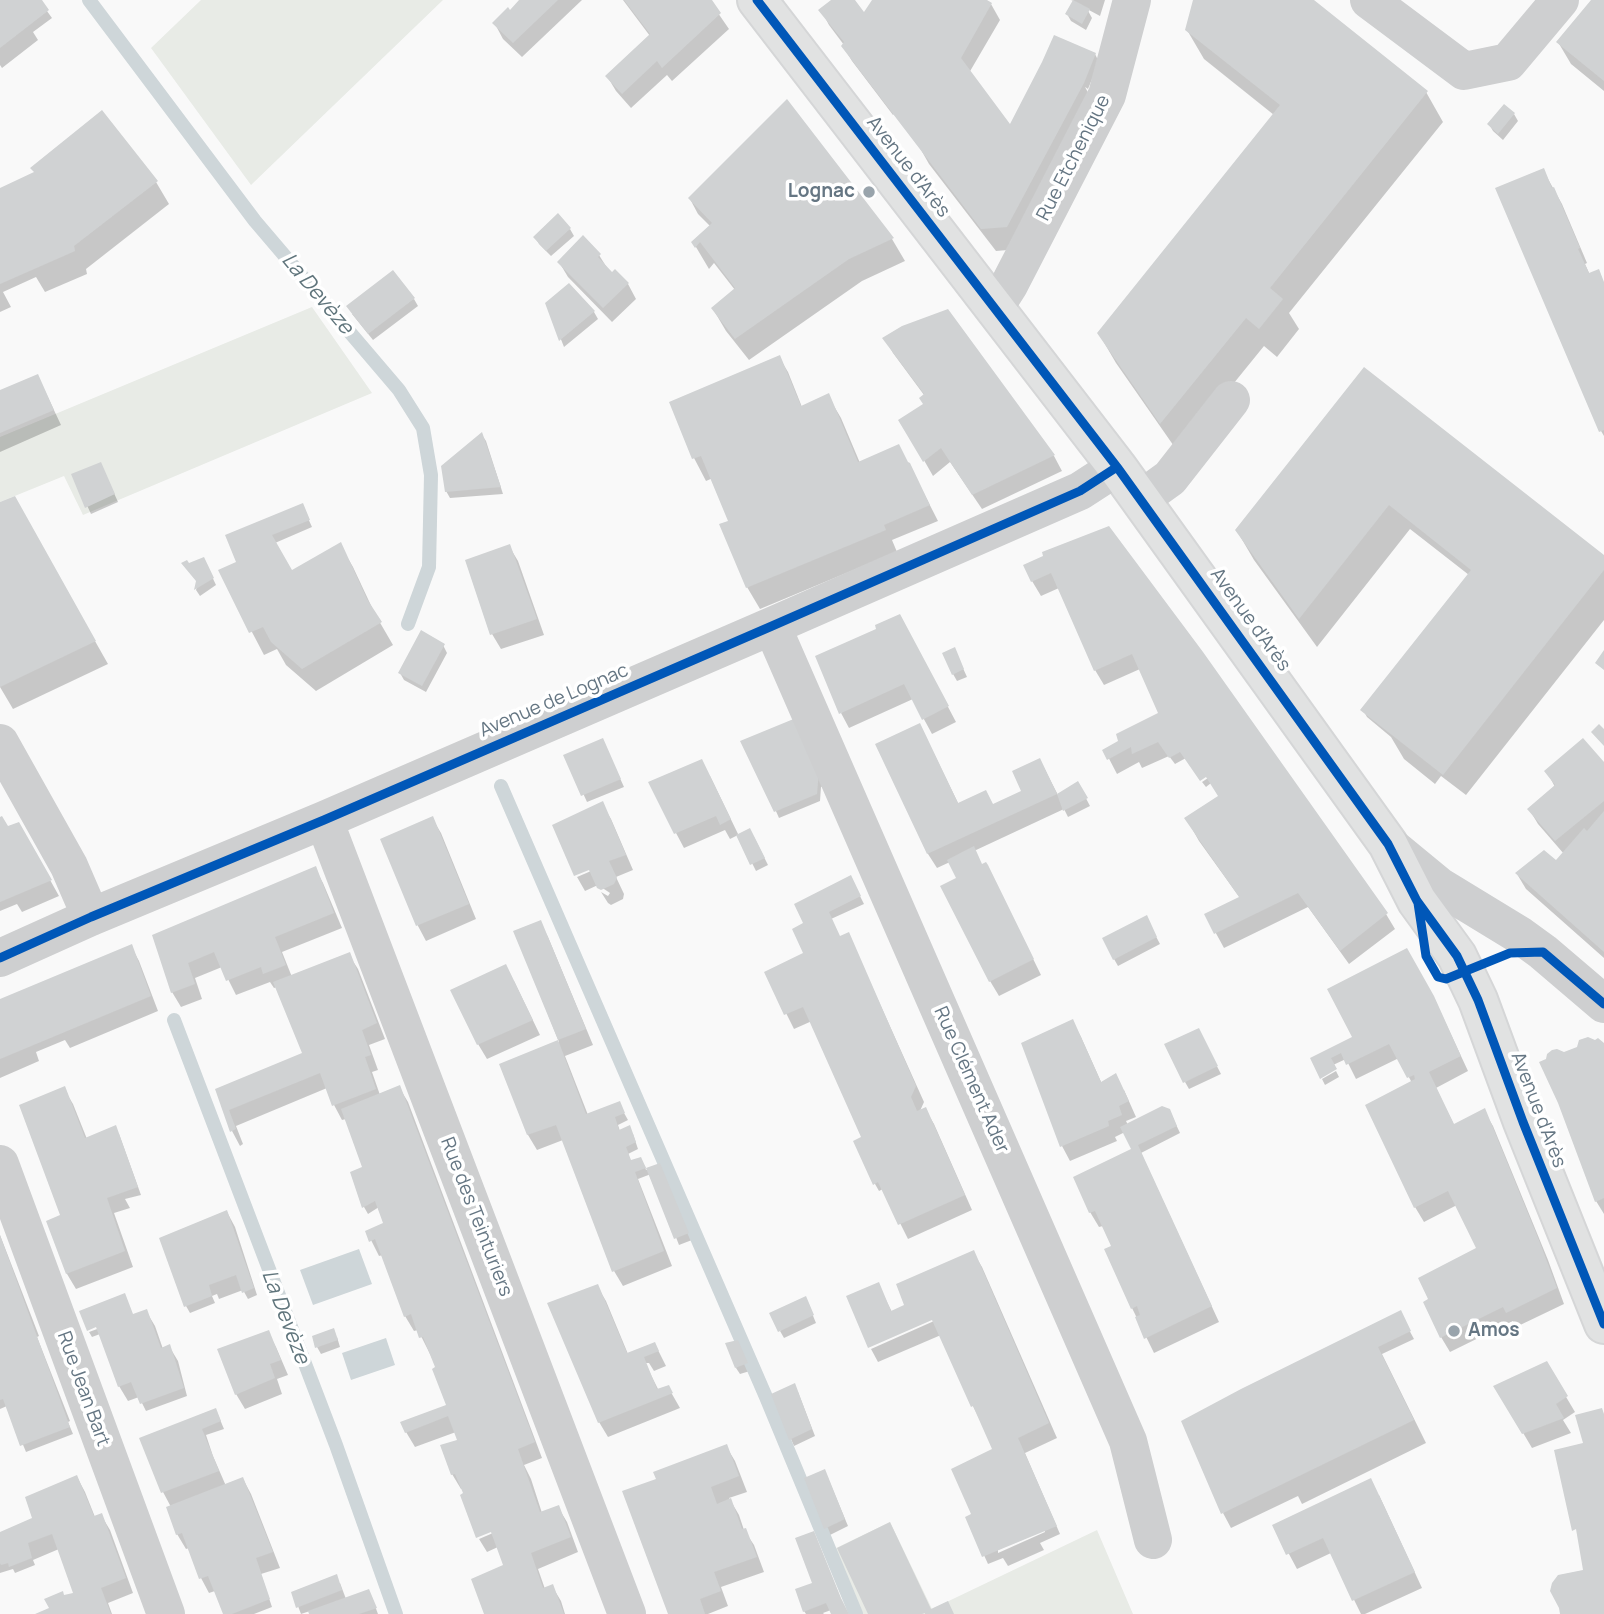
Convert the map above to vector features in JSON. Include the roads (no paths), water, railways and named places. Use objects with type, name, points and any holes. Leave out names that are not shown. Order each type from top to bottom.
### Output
[{"type":"main road","name":"Avenue d'Arès","points":[[757,0],[1141,499],[1388,844],[1418,901],[1457,956],[1478,1000],[1523,1122],[1604,1324]]},
{"type":"street","name":"Rue Etchenique","points":[[995,307],[1009,285],[1107,95],[1132,0]]},
{"type":"street","points":[[1369,0],[1464,71],[1508,62],[1560,0]]},
{"type":"street","points":[[1141,499],[1170,478],[1231,400]]},
{"type":"street","name":"Avenue de Lognac","points":[[0,958],[1080,491],[1117,467]]},
{"type":"street","name":"Rue Clément Ader","points":[[772,626],[1128,1441],[1153,1540]]},
{"type":"street","points":[[0,743],[69,866],[91,917]]},
{"type":"street","name":"Rue des Teinturiers","points":[[324,820],[627,1614]]},
{"type":"street","points":[[1388,844],[1438,886],[1543,952],[1604,1004]]},
{"type":"street","name":"Rue Jean Bart","points":[[0,1164],[166,1614]]},
{"type":"waterway","name":"La Devèze","points":[[89,0],[255,221],[399,390],[423,428],[431,475],[429,567],[408,624]]},
{"type":"waterway","points":[[501,786],[766,1397],[856,1614]]},
{"type":"waterway","name":"La Devèze","points":[[174,1020],[336,1445],[396,1614]]},
{"type":"place","name":"Lognac","points":[[869,192]]},
{"type":"place","name":"Amos","points":[[1454,1331]]}]
